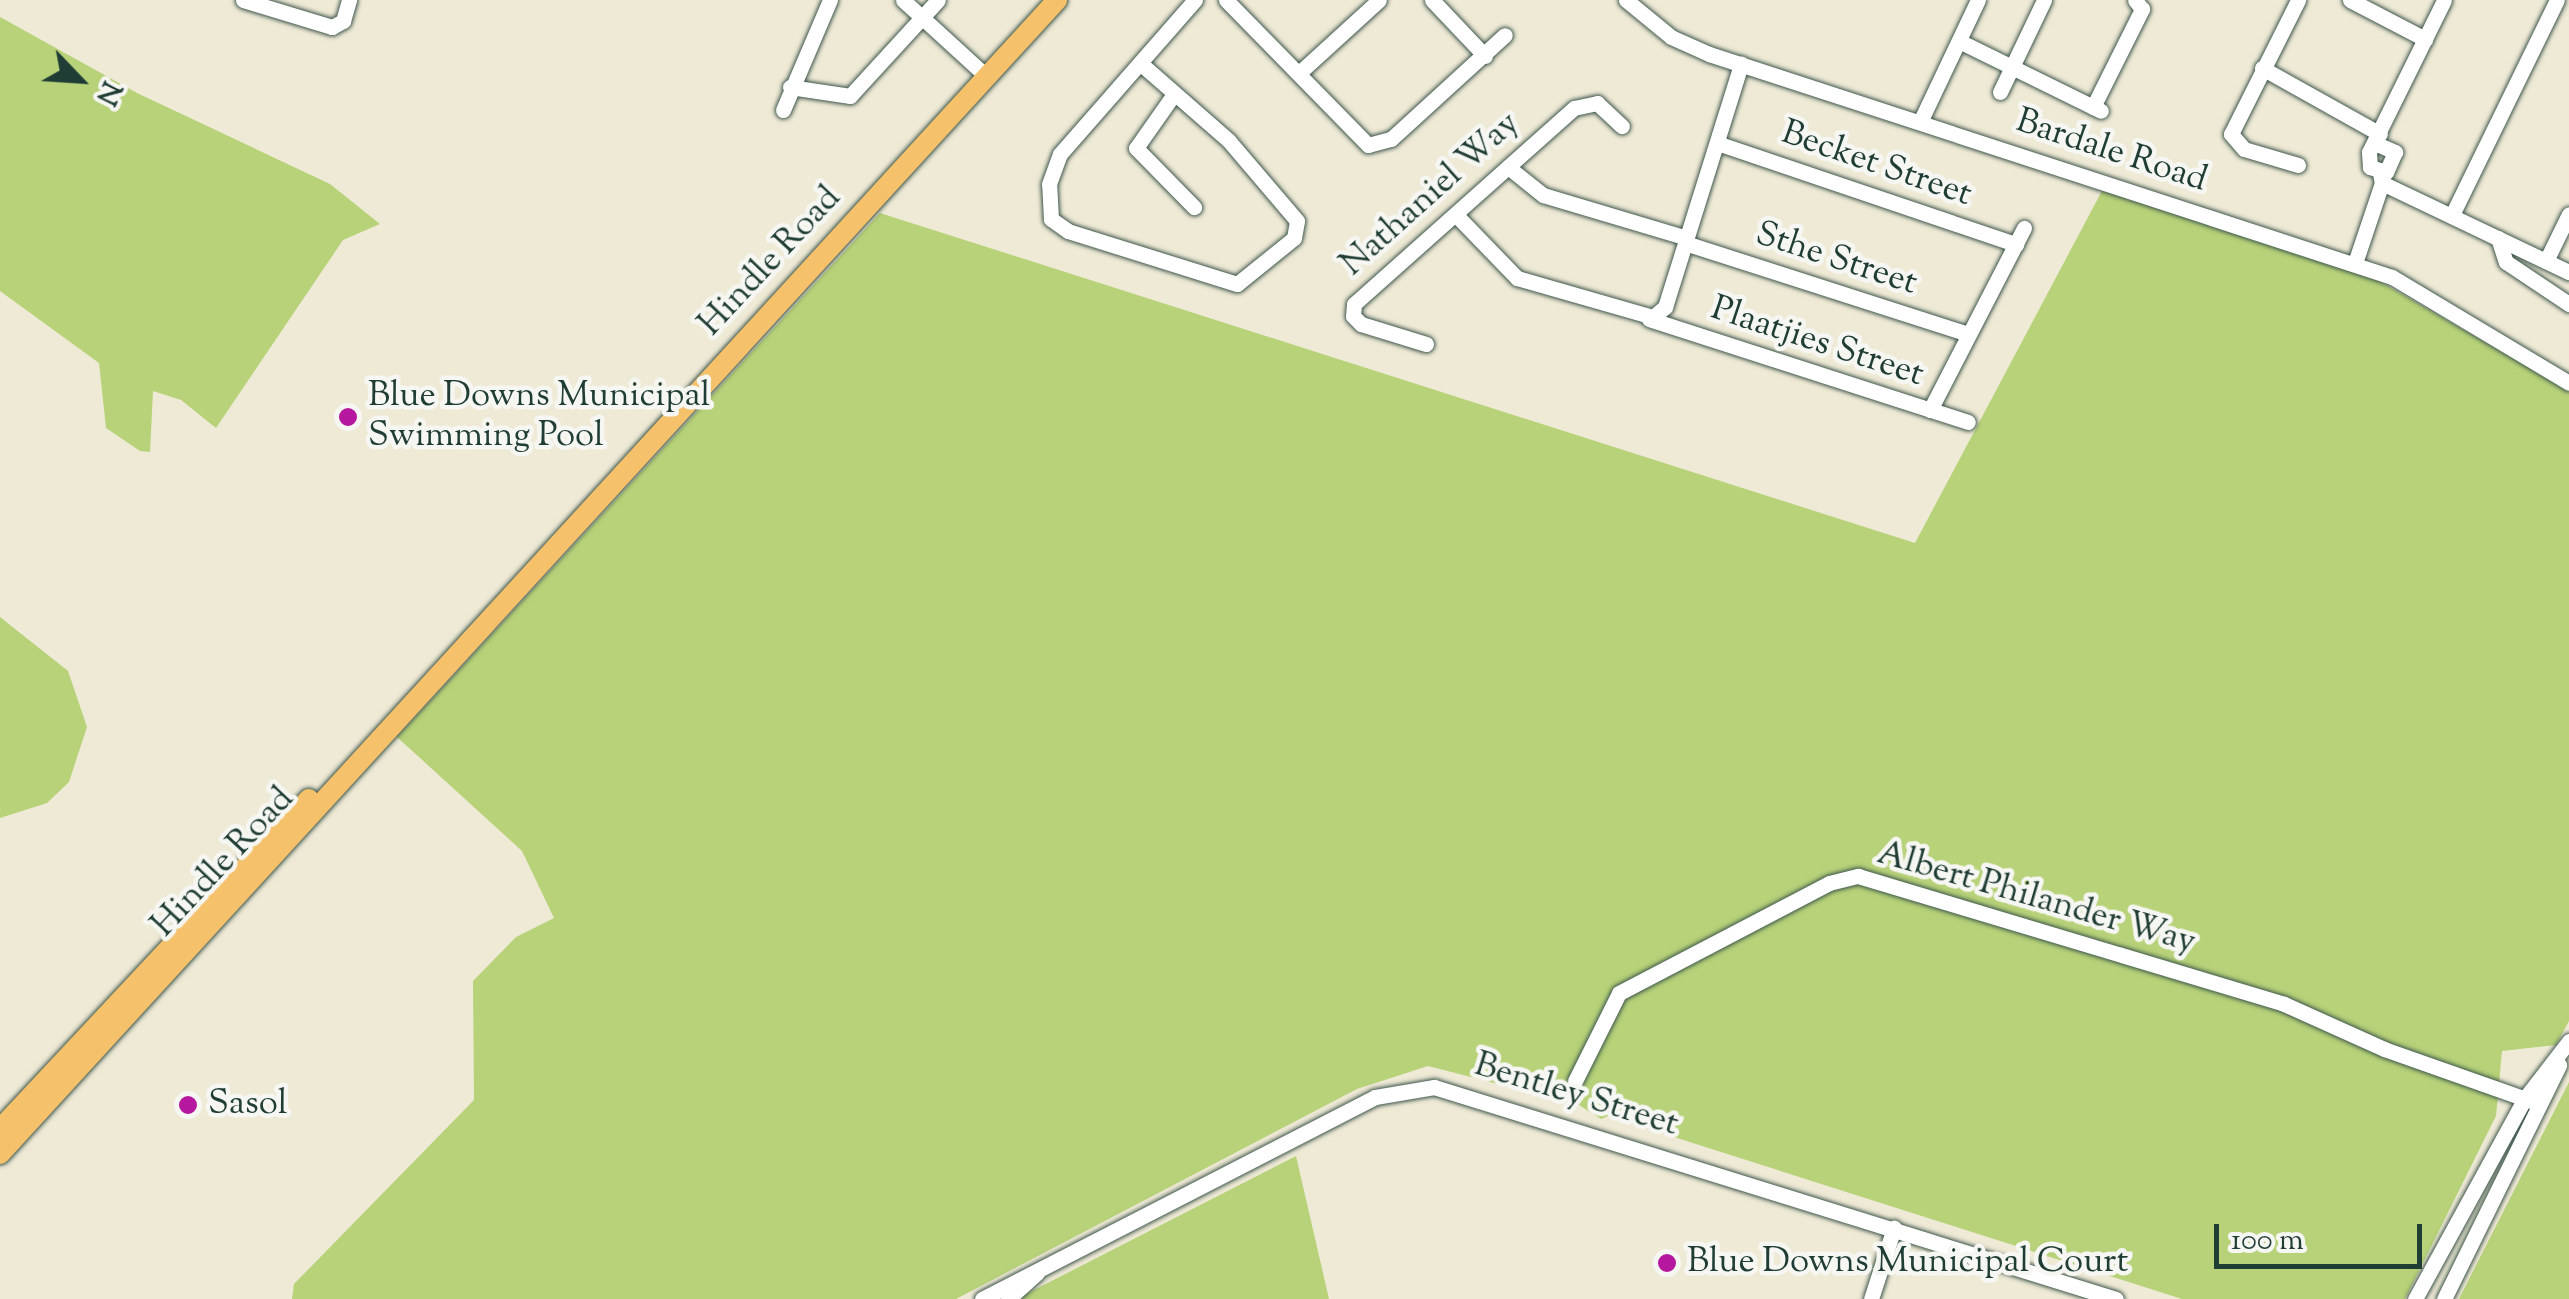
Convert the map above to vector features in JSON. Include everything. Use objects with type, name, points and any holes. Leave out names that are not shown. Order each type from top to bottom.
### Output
[{"type":"main road","name":"Hindle Road","points":[[0,1154],[1057,0]]},
{"type":"main road","name":"Hindle Road","points":[[0,1129],[493,613]]},
{"type":"street","points":[[244,0],[328,26],[343,21],[349,0]]},
{"type":"street","points":[[783,110],[829,0]]},
{"type":"street","points":[[903,0],[986,76]]},
{"type":"street","points":[[790,87],[850,96],[938,0]]},
{"type":"street","points":[[1140,63],[1229,141],[1297,220],[1294,238],[1237,284],[1068,231],[1051,219],[1049,184],[1060,154],[1194,0]]},
{"type":"street","points":[[1226,0],[1299,73],[1356,138],[1375,145],[1506,36]]},
{"type":"street","points":[[1299,73],[1379,0]]},
{"type":"street","points":[[1432,0],[1485,56]]},
{"type":"street","name":"Bardale Road","points":[[1626,0],[1671,37],[1742,64],[2355,263],[2422,290],[2569,383]]},
{"type":"street","points":[[1920,122],[1978,0]]},
{"type":"street","points":[[2000,92],[2044,0]]},
{"type":"street","points":[[1959,41],[2097,109],[2142,9],[2134,0]]},
{"type":"street","points":[[2298,0],[2231,138],[2298,165]]},
{"type":"street","points":[[2350,0],[2426,39]]},
{"type":"street","points":[[2379,139],[2444,0]]},
{"type":"street","points":[[2452,215],[2557,0]]},
{"type":"street","points":[[1645,318],[1665,307],[1742,64]]},
{"type":"street","points":[[2262,68],[2391,147],[2396,159],[2381,178],[2355,263]]},
{"type":"street","points":[[1174,94],[1136,148],[1194,207]]},
{"type":"street","name":"Nathaniel Way","points":[[1426,344],[1370,328],[1352,310],[1364,291],[1582,104],[1596,103],[1622,126]]},
{"type":"street","name":"Becket Street","points":[[1717,143],[2016,244]]},
{"type":"street","name":"Sthe Street","points":[[1508,167],[1543,195],[1968,334]]},
{"type":"street","points":[[2381,178],[2569,272]]},
{"type":"street","points":[[2546,262],[2569,214]]},
{"type":"street","name":"Plaatjies Street","points":[[1456,215],[1517,278],[1968,422]]},
{"type":"street","points":[[1930,410],[2024,228]]},
{"type":"street","points":[[2498,238],[2506,262],[2569,304]]},
{"type":"street","name":"Albert Philander Way","points":[[1575,1081],[1609,1004],[1628,986],[1829,883],[1858,876],[2284,1004],[2384,1049],[2532,1101]]},
{"type":"street","points":[[2415,1299],[2569,1043]]},
{"type":"street","name":"Bentley Street","points":[[982,1299],[1375,1096],[1434,1087],[2116,1299]]},
{"type":"street","points":[[2444,1299],[2532,1101]]},
{"type":"street","points":[[1871,1299],[1894,1228]]},
{"type":"street","name":"Bentley Street","points":[[1008,1299],[1040,1270]]},
{"type":"green space","points":[[0,17],[137,93],[330,184],[380,224],[343,240],[216,428],[181,400],[153,391],[150,452],[140,451],[106,428],[99,363],[0,291]]},
{"type":"green space","points":[[2103,189],[2367,274],[2569,391],[2569,1021],[2556,1045],[2502,1051],[2496,1116],[2405,1299],[2182,1299],[1608,1116],[1601,1119],[1579,1105],[1428,1066],[1357,1089],[956,1299],[292,1299],[294,1284],[474,1100],[473,981],[516,937],[554,918],[522,851],[397,737],[880,213],[1915,543]]},
{"type":"green space","points":[[0,617],[68,671],[87,727],[69,782],[47,803],[0,818]]},
{"type":"green space","points":[[2569,1082],[2569,1299],[2459,1299]]},
{"type":"green space","points":[[1296,1156],[1329,1299],[1018,1299],[1032,1291]]},
{"type":"place","name":"Blue Downs Municipal Swimming Pool","points":[[348,417]]},
{"type":"place","name":"Sasol","points":[[188,1105]]},
{"type":"place","name":"Blue Downs Municipal Court","points":[[1667,1263]]}]
